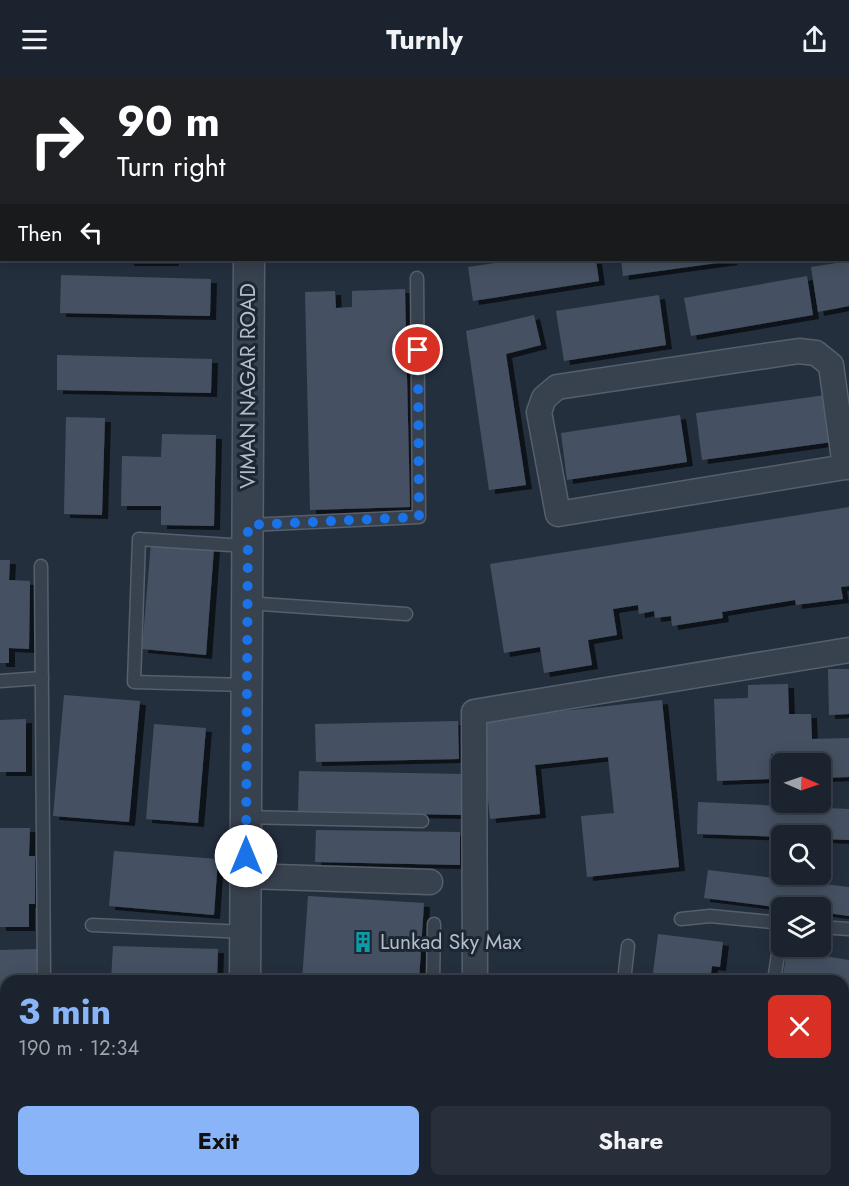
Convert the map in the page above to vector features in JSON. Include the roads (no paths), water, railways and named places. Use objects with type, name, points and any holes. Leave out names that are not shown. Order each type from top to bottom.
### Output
[{"type":"street","name":"VIMAN NAGAR ROAD","points":[[245,975],[249,261]]},
{"type":"street","points":[[799,351],[816,353],[831,364],[847,467],[558,514],[539,412],[543,398],[557,387],[799,351]]},
{"type":"street","points":[[475,975],[474,712],[849,650]]},
{"type":"street","points":[[246,876],[430,882]]},
{"type":"lane","points":[[247,685],[134,682],[138,539],[248,536],[419,517],[417,278]]},
{"type":"lane","points":[[41,567],[44,975]]},
{"type":"lane","points":[[247,603],[406,614]]},
{"type":"lane","points":[[0,681],[42,678]]},
{"type":"lane","points":[[246,817],[422,821]]},
{"type":"lane","points":[[681,920],[710,916],[771,922]]},
{"type":"lane","points":[[433,975],[434,924]]},
{"type":"lane","points":[[92,926],[246,932]]},
{"type":"lane","points":[[831,928],[849,929]]},
{"type":"lane","points":[[625,975],[628,946]]},
{"type":"lane","points":[[775,975],[778,957]]},
{"type":"place","name":"Lunkad Sky Max","points":[[363,942]]}]
